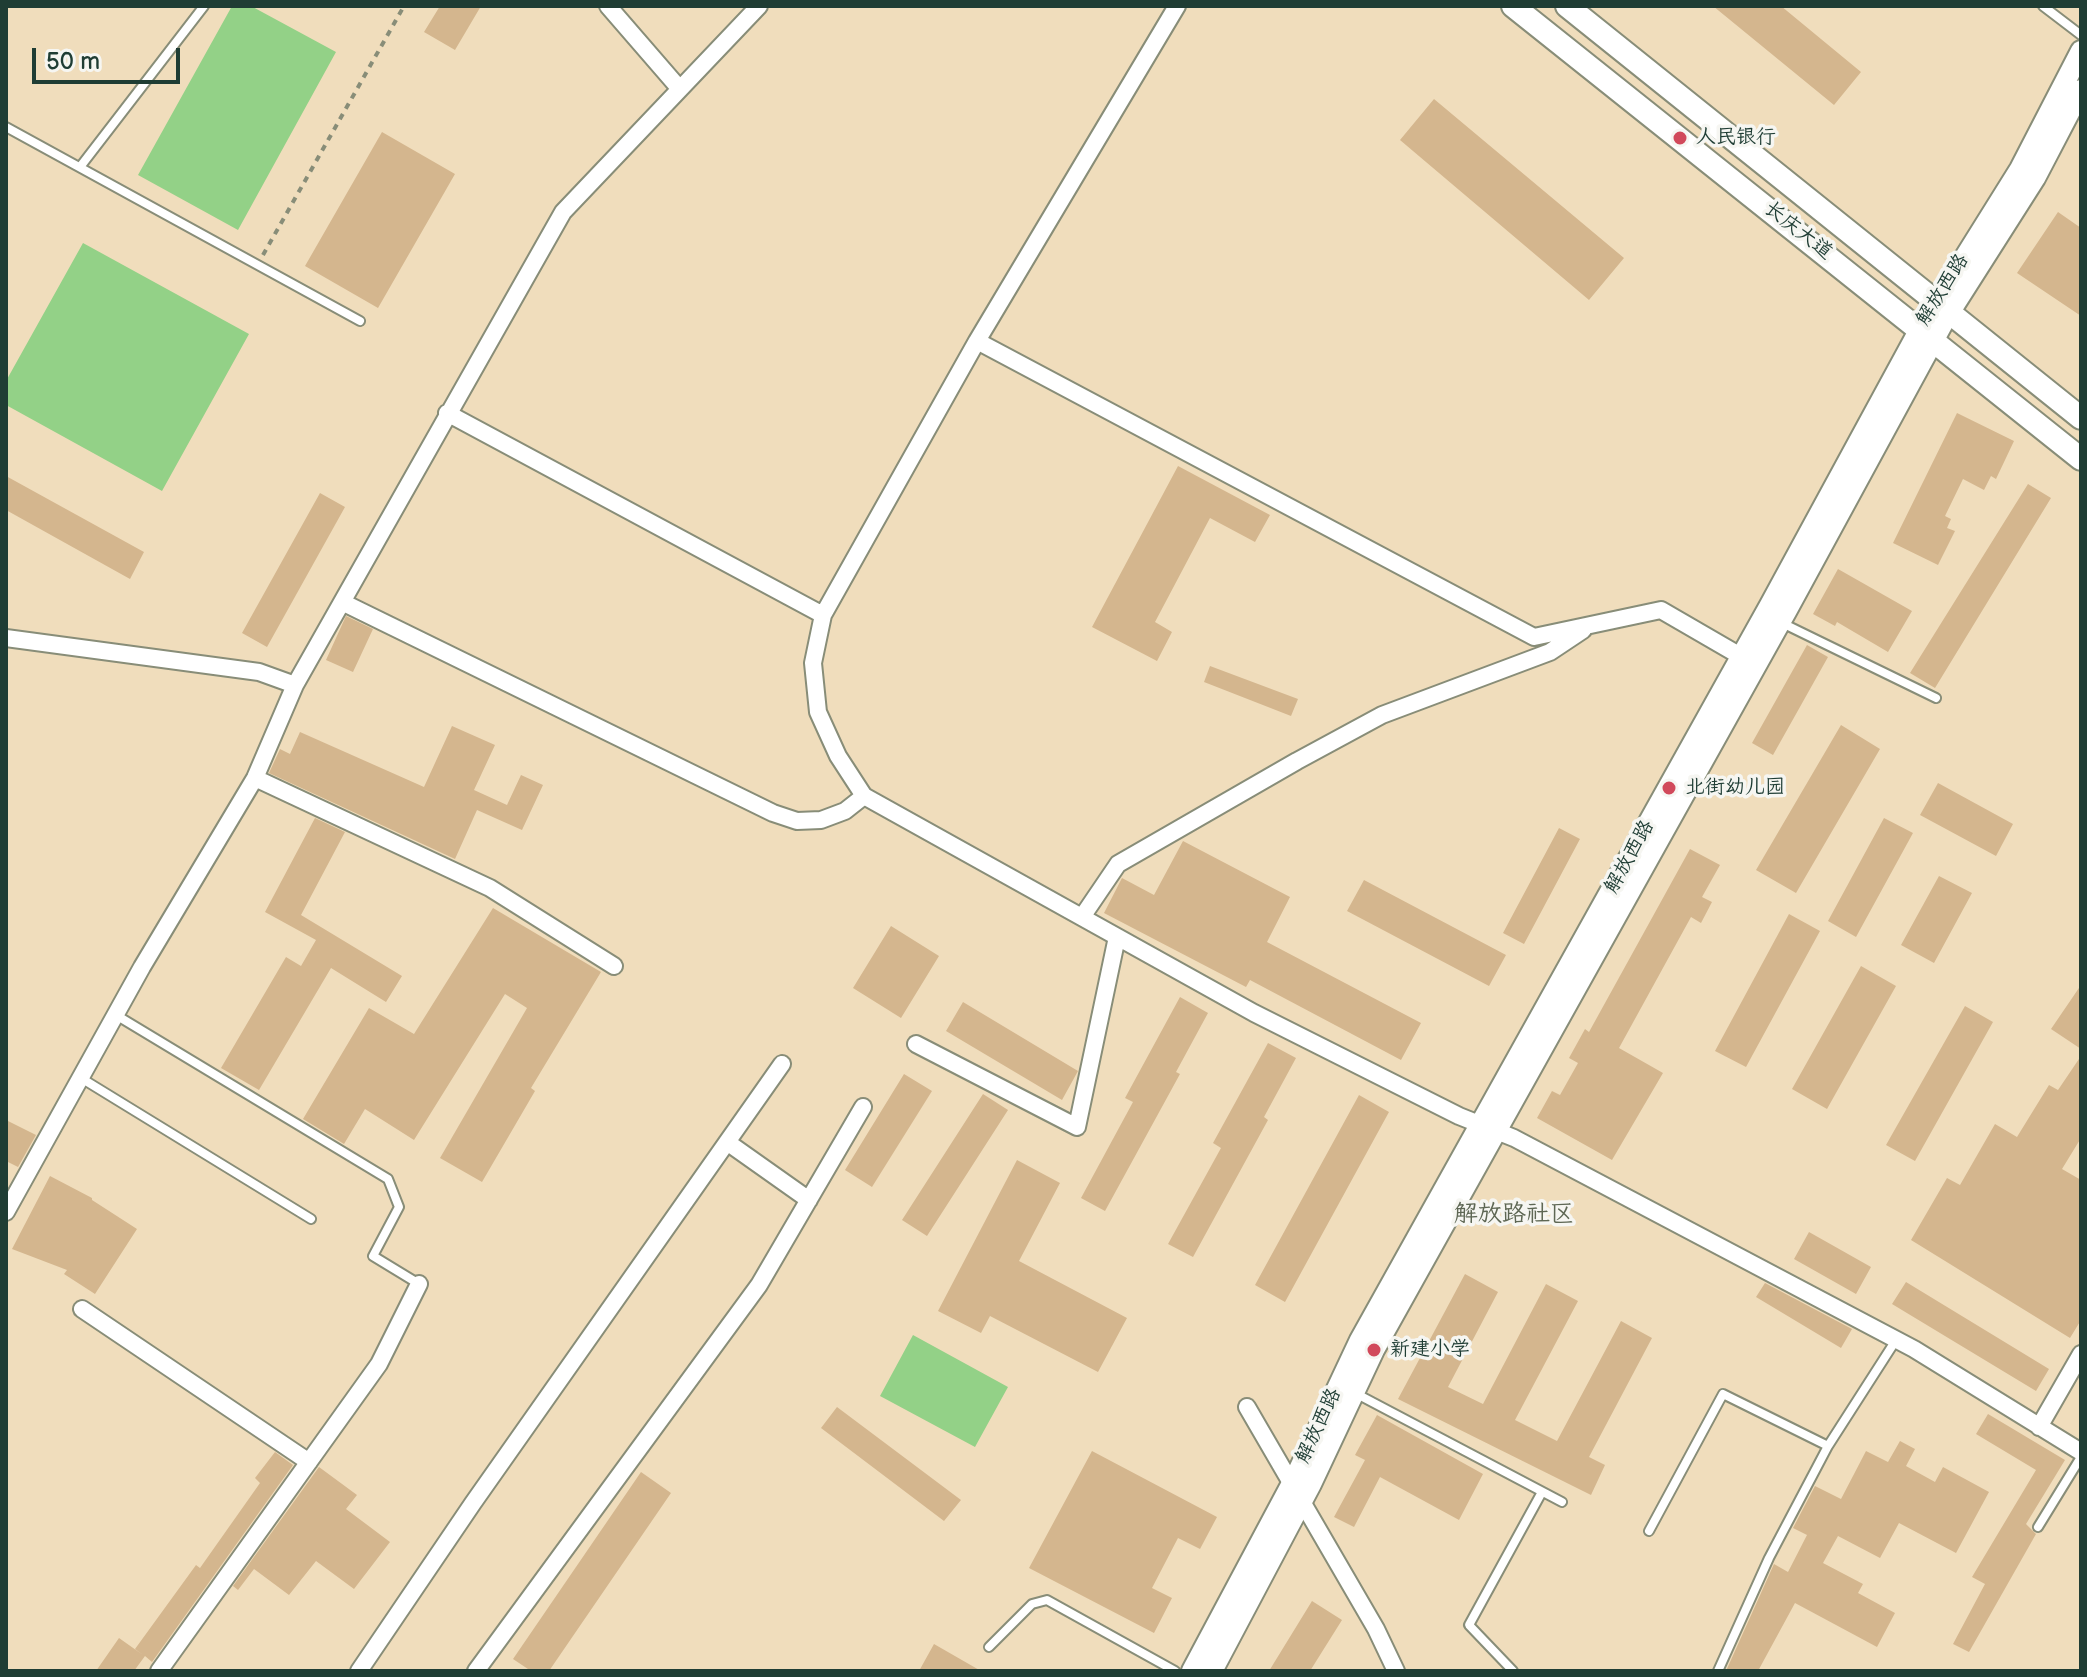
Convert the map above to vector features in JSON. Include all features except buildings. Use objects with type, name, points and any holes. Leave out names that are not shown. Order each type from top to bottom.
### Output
[{"type":"main road","name":"长庆大道","points":[[1513,6],[2081,459]]},
{"type":"main road","name":"长庆大道","points":[[1567,6],[2081,418]]},
{"type":"street","points":[[608,6],[679,88]]},
{"type":"street","points":[[6,1212],[116,1015],[255,778],[295,685],[563,212],[759,6]]},
{"type":"street","points":[[1177,6],[977,341],[823,615],[813,663],[818,712],[838,756],[864,796],[1254,1013],[1489,1128],[1897,1340],[2081,1455]]},
{"type":"street","name":"解放西路","points":[[1192,1671],[1354,1393],[1489,1128],[2020,169],[2081,51]]},
{"type":"street","name":"解放西路","points":[[1942,306],[2035,178],[2081,90]]},
{"type":"street","points":[[977,341],[1534,637],[1661,610],[1749,661]]},
{"type":"street","points":[[447,413],[823,615]]},
{"type":"street","points":[[344,603],[773,813],[797,821],[821,820],[845,811],[864,796]]},
{"type":"street","points":[[1082,917],[1118,864],[1297,761],[1382,715],[1550,652],[1592,624]]},
{"type":"street","points":[[6,638],[259,672],[295,685]]},
{"type":"street","points":[[255,778],[490,888],[614,966]]},
{"type":"street","points":[[916,1044],[1077,1127],[1117,937]]},
{"type":"street","points":[[359,1671],[473,1503],[782,1064]]},
{"type":"street","points":[[476,1671],[759,1285],[863,1107]]},
{"type":"street","name":"解放西路","points":[[1212,1671],[1296,1492],[1360,1340],[1489,1128]]},
{"type":"street","points":[[727,1142],[809,1200]]},
{"type":"street","points":[[159,1671],[379,1364],[419,1284]]},
{"type":"street","points":[[82,1309],[309,1462]]},
{"type":"street","points":[[2039,1427],[2081,1354]]},
{"type":"street","points":[[1247,1407],[1376,1629],[1396,1671]]},
{"type":"lane","points":[[80,167],[204,6]]},
{"type":"lane","points":[[2043,6],[2081,35]]},
{"type":"lane","points":[[6,127],[360,321]]},
{"type":"lane","points":[[1772,618],[1936,698]]},
{"type":"lane","points":[[116,1015],[388,1179],[399,1207],[373,1256],[419,1284]]},
{"type":"lane","points":[[81,1078],[311,1219]]},
{"type":"lane","points":[[1718,1671],[1769,1558],[1828,1446],[1897,1340]]},
{"type":"lane","points":[[1354,1393],[1562,1502]]},
{"type":"lane","points":[[1649,1531],[1723,1394],[1828,1446]]},
{"type":"lane","points":[[2038,1527],[2081,1455]]},
{"type":"lane","points":[[1513,1671],[1469,1625],[1542,1492]]},
{"type":"lane","points":[[989,1647],[1032,1604],[1047,1600],[1175,1671]]},
{"type":"path","points":[[257,265],[404,6]]},
{"type":"green space","points":[[232,6],[251,6],[336,52],[238,230],[138,175]]},
{"type":"green space","points":[[83,243],[249,334],[162,491],[6,405],[6,381]]},
{"type":"green space","points":[[913,1335],[1008,1387],[975,1447],[880,1396]]},
{"type":"place","name":"人民银行","points":[[1680,138]]},
{"type":"place","name":"北街幼儿园","points":[[1669,788]]},
{"type":"place","name":"新建小学","points":[[1374,1350]]},
{"type":"district","name":"解放路社区","points":[[1514,1215]]}]
